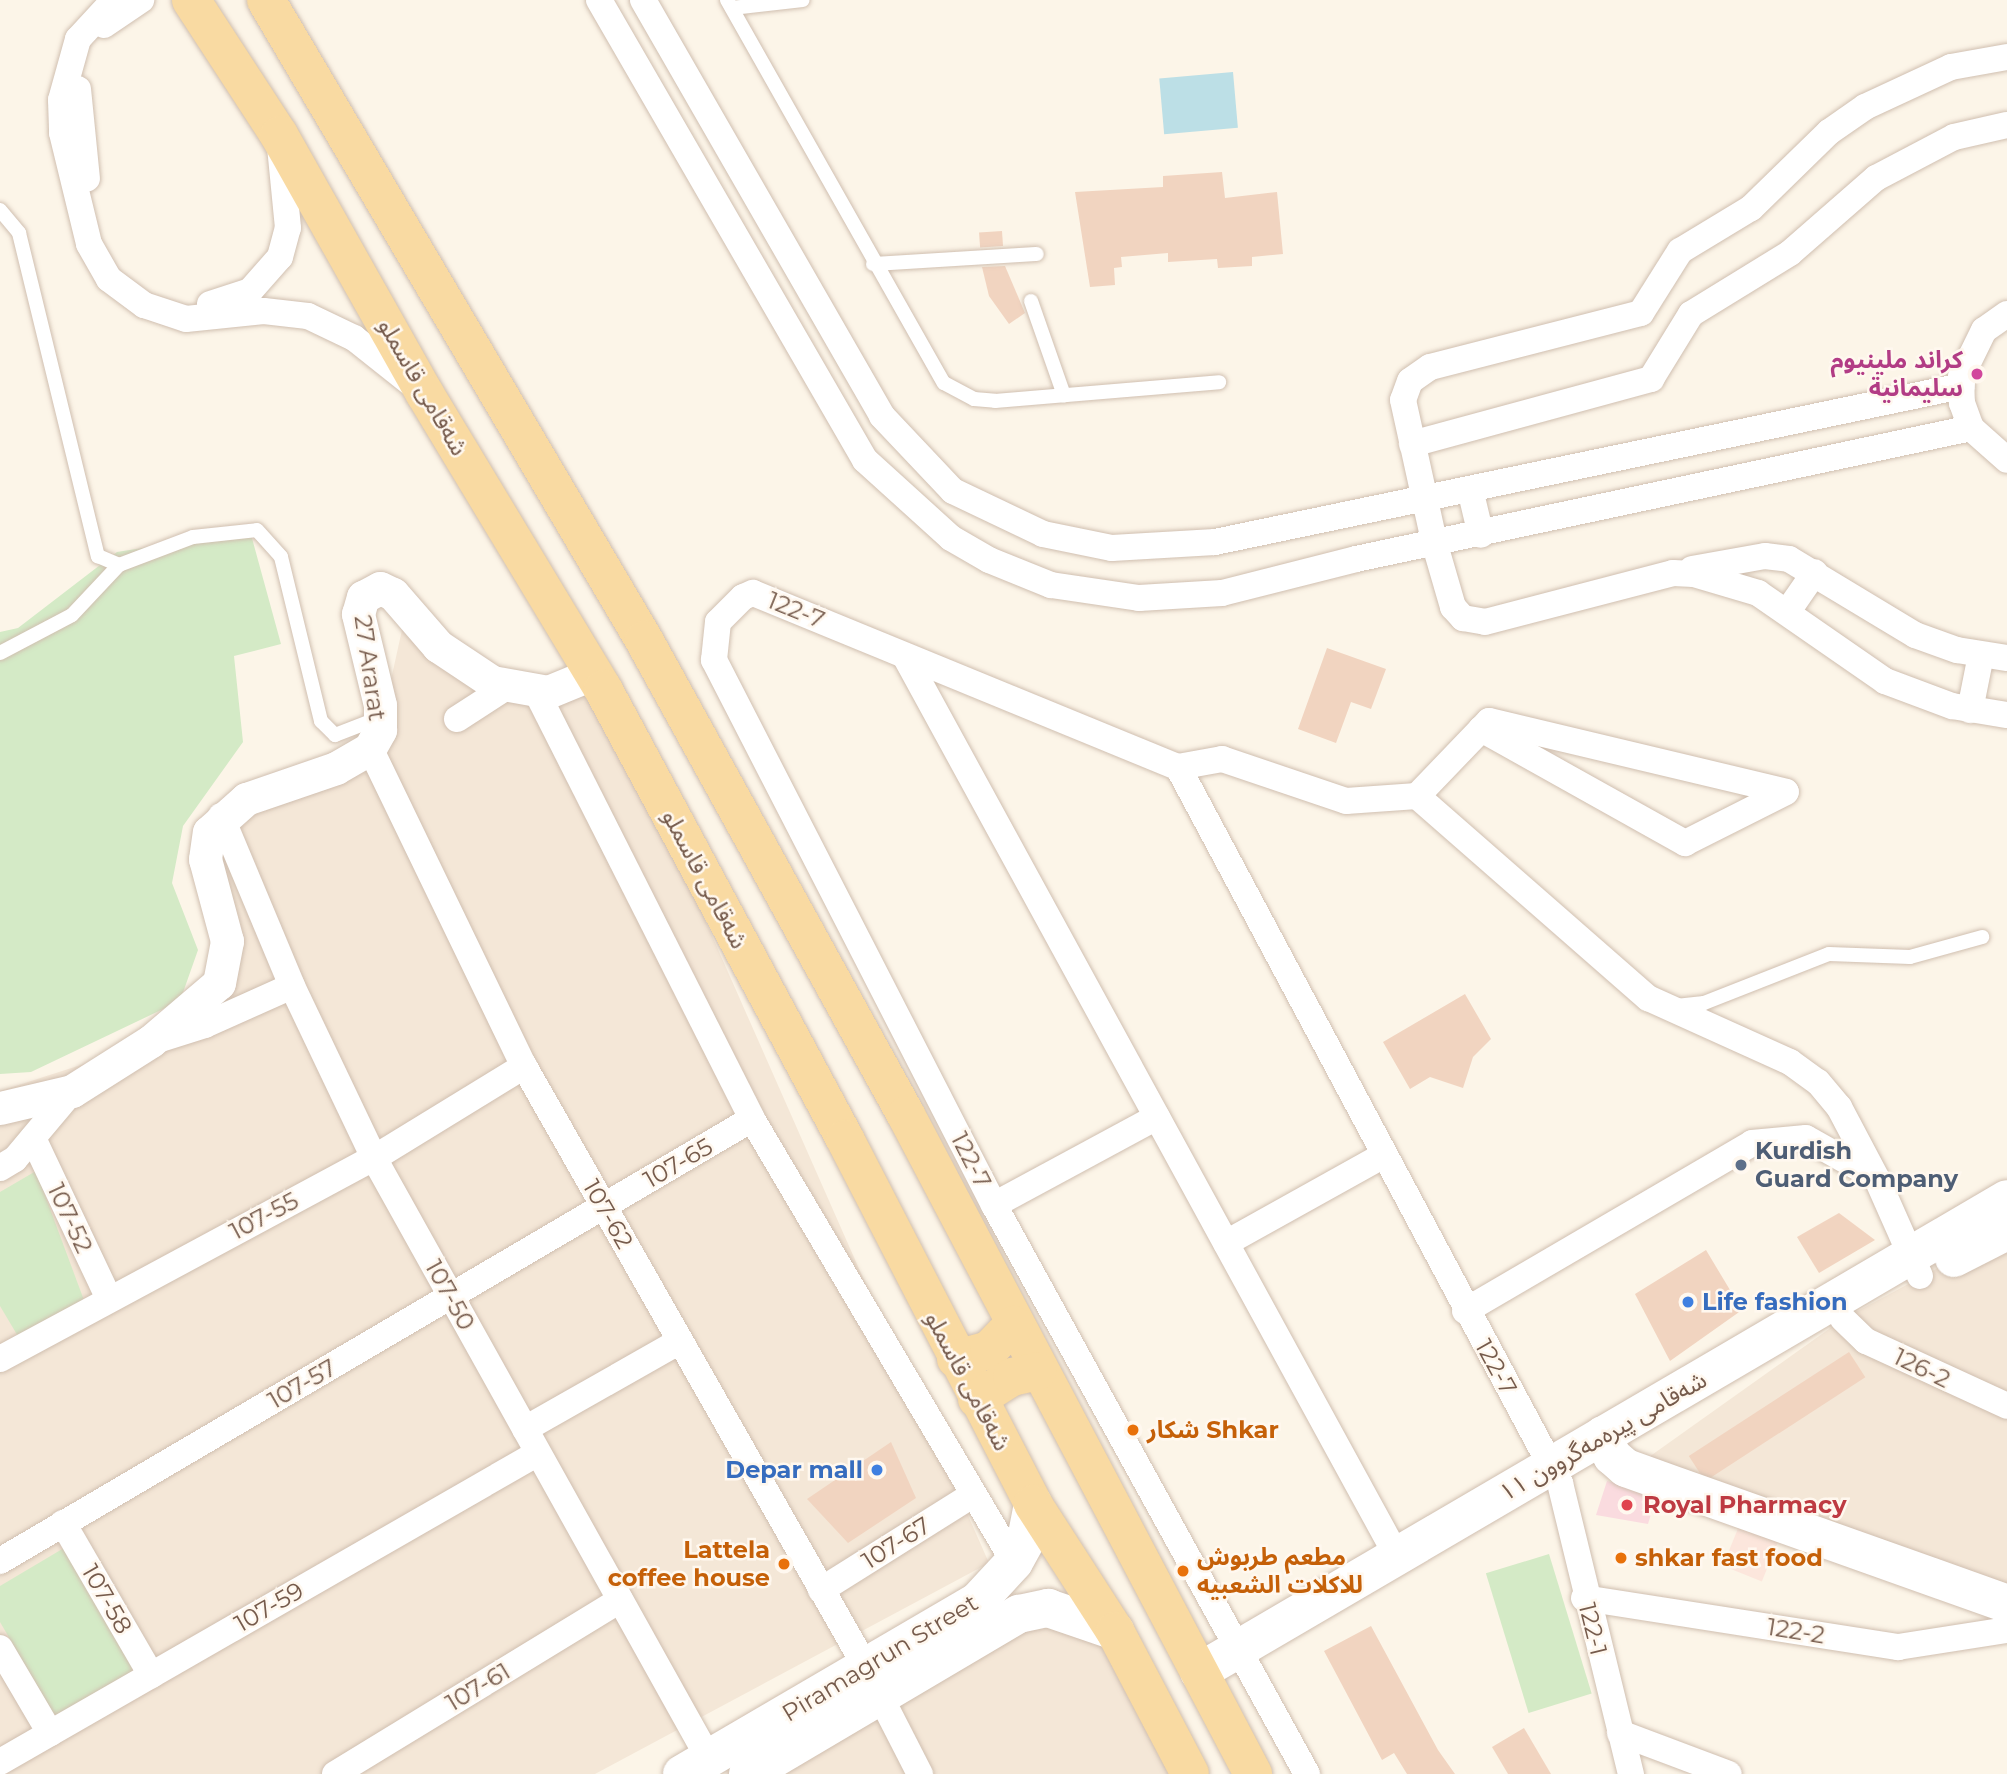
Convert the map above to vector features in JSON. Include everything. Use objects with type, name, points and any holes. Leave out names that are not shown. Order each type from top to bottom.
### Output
[{"type":"main road","name":"شەقامی قاسملو","points":[[191,0],[279,135],[425,394],[594,673],[845,1139],[1033,1504],[1115,1631],[1190,1774]]},
{"type":"main road","points":[[266,0],[651,652],[906,1115],[1037,1371],[1253,1774]]},
{"type":"main road","points":[[295,0],[330,107]]},
{"type":"main road","name":"شەقامی پیرەمەگروون ١١","points":[[1242,1659],[1397,1556],[1615,1446],[1843,1319],[2007,1199]]},
{"type":"main road","name":"شەقامی پیرەمەگروون ١١","points":[[1615,1446],[1916,1266],[2007,1231]]},
{"type":"main road","points":[[956,1359],[989,1350],[1013,1325]]},
{"type":"main road","points":[[977,1399],[1012,1377],[1037,1371]]},
{"type":"main road","points":[[1615,1446],[2007,1584]]},
{"type":"main road","points":[[1615,1446],[1635,1472],[2007,1604]]},
{"type":"main road","name":"شەقامی پیرەمەگروون ١١","points":[[1204,1682],[1555,1475]]},
{"type":"main road","name":"Piramagrun Street","points":[[748,1774],[873,1683],[978,1601],[1014,1562],[1026,1540],[1033,1504]]},
{"type":"main road","name":"Piramagrun Street","points":[[696,1766],[1019,1614],[1048,1608],[1115,1631]]},
{"type":"street","points":[[114,0],[78,38],[61,100],[62,132],[89,244],[109,279],[144,305],[186,318],[264,311],[316,318],[354,338],[425,394]]},
{"type":"street","points":[[141,0],[96,36],[83,64],[78,93],[96,224],[112,262],[130,282],[168,302],[197,306],[237,297],[259,284],[280,257],[288,228],[279,135]]},
{"type":"street","points":[[599,0],[854,443],[885,484],[951,538],[1030,578],[1095,594],[1161,598],[1255,586],[1356,559],[1435,545],[1971,428]]},
{"type":"street","points":[[643,0],[837,344],[882,416],[953,491],[1043,534],[1112,548],[1163,547],[1347,516],[1962,386]]},
{"type":"street","points":[[1970,710],[1994,656],[1937,644],[1895,626],[1815,572],[1789,558],[1765,556],[1673,573],[1480,622],[1463,618],[1453,607],[1435,545],[1403,400],[1418,373],[1641,313],[1680,251],[1751,208],[1829,132],[1865,107],[1951,66],[2007,57]]},
{"type":"street","points":[[1412,444],[1640,383],[1656,376],[1669,349],[1701,306],[1790,253],[1876,178],[1954,137],[2007,125]]},
{"type":"street","points":[[762,285],[778,286],[799,273]]},
{"type":"street","points":[[1641,313],[1669,349]]},
{"type":"street","points":[[2007,314],[1984,330],[1969,352],[1962,386],[1971,428],[2007,460]]},
{"type":"street","points":[[804,357],[814,346],[837,344]]},
{"type":"street","points":[[1470,489],[1481,535]]},
{"type":"street","points":[[1347,516],[1356,559]]},
{"type":"street","points":[[1788,611],[1815,572]]},
{"type":"street","points":[[1673,573],[1736,584],[1788,611],[1821,642],[1885,681],[1970,710],[2007,715]]},
{"type":"street","name":"27 Ararat","points":[[221,816],[272,785],[336,768],[375,732],[358,614],[363,597],[380,588],[393,594],[438,646],[474,672],[522,689]]},
{"type":"street","name":"122-7","points":[[1307,1774],[994,1205],[714,660],[718,622],[753,593],[1178,767],[1382,1156],[1555,1475]]},
{"type":"street","points":[[905,656],[1397,1556]]},
{"type":"street","points":[[457,719],[522,689],[548,692],[594,673]]},
{"type":"street","points":[[522,689],[752,1119],[971,1496],[1014,1562]]},
{"type":"street","points":[[1178,767],[1222,759],[1346,801],[1417,796],[1489,720],[1786,792],[1685,843],[1481,729]]},
{"type":"street","name":"107-62","points":[[375,732],[524,1066],[821,1590],[920,1774]]},
{"type":"street","points":[[1417,796],[1648,998],[1790,1062],[1818,1082],[1839,1107],[1877,1179],[1916,1266]]},
{"type":"street","points":[[0,1168],[33,1138],[72,1091],[151,1041],[208,997],[224,972],[227,941],[205,859],[209,832],[221,816]]},
{"type":"street","name":"107-50","points":[[221,816],[292,986],[373,1158],[620,1600],[696,1766]]},
{"type":"street","points":[[151,1041],[205,1026],[292,986]]},
{"type":"street","name":"107-55","points":[[4,1347],[108,1297],[373,1158],[524,1066]]},
{"type":"street","points":[[0,1108],[72,1091]]},
{"type":"street","points":[[994,1205],[1157,1117]]},
{"type":"street","name":"107-65","points":[[604,1207],[752,1119]]},
{"type":"street","name":"107-52","points":[[33,1138],[108,1297]]},
{"type":"street","points":[[1465,1311],[1752,1143],[1806,1138],[1877,1179]]},
{"type":"street","points":[[1226,1243],[1382,1156]]},
{"type":"street","name":"107-57","points":[[0,1561],[604,1207]]},
{"type":"street","name":"126-2","points":[[1843,1319],[1866,1341],[2007,1406]]},
{"type":"street","points":[[525,1429],[680,1340]]},
{"type":"street","name":"107-59","points":[[0,1762],[538,1453]]},
{"type":"street","name":"122-1","points":[[1555,1475],[1630,1774]]},
{"type":"street","name":"107-67","points":[[821,1590],[971,1496]]},
{"type":"street","name":"107-58","points":[[63,1523],[151,1675]]},
{"type":"street","name":"122-2","points":[[1584,1598],[1898,1647],[2007,1630]]},
{"type":"street","name":"107-61","points":[[335,1774],[620,1600]]},
{"type":"street","points":[[0,1648],[50,1733]]},
{"type":"street","points":[[1620,1733],[1729,1774]]},
{"type":"lane","points":[[803,0],[729,4],[932,370],[958,393],[995,401],[1219,382]]},
{"type":"lane","points":[[0,210],[19,233],[98,556],[120,565]]},
{"type":"lane","points":[[873,264],[1037,254]]},
{"type":"lane","points":[[1031,301],[1064,395]]},
{"type":"lane","points":[[0,653],[72,615],[120,565],[193,537],[257,530],[281,557],[321,721],[335,735],[375,732]]},
{"type":"lane","points":[[1648,998],[1676,1006],[1703,1003],[1829,954],[1910,957],[1982,937]]},
{"type":"shaded area","points":[[407,607],[545,710],[603,689],[989,1563],[595,1774],[0,1774],[0,1091],[205,1025],[231,821],[380,730]]},
{"type":"shaded area","points":[[2007,1231],[2007,1618],[1618,1479],[1843,1319]]},
{"type":"shaded area","name":"Royal Pharmacy","points":[[1607,1481],[1657,1494],[1648,1524],[1596,1515]]},
{"type":"shaded area","points":[[1739,1526],[1778,1542],[1762,1582],[1723,1566]]},
{"type":"shaded area","points":[[1000,1626],[1115,1631],[1190,1774],[745,1774]]},
{"type":"green space","points":[[250,531],[281,644],[234,656],[243,742],[183,826],[172,883],[198,950],[180,1001],[31,1072],[0,1074],[0,632],[18,628],[117,552]]},
{"type":"green space","points":[[36,1171],[85,1303],[19,1338],[0,1306],[0,1192]]},
{"type":"green space","points":[[64,1548],[136,1671],[56,1718],[0,1622],[0,1586]]},
{"type":"green space","points":[[1549,1554],[1592,1694],[1529,1713],[1486,1573]]},
{"type":"water","points":[[1233,72],[1238,128],[1164,134],[1159,78]]},
{"type":"building","points":[[1222,172],[1225,198],[1277,192],[1283,254],[1252,257],[1252,266],[1218,268],[1217,259],[1168,262],[1168,253],[1121,257],[1122,267],[1114,268],[1115,285],[1090,287],[1075,192],[1163,187],[1163,176]]},
{"type":"building","points":[[1002,231],[1003,246],[980,248],[979,233]]},
{"type":"building","points":[[1005,266],[1025,313],[1009,324],[989,296],[982,267]]},
{"type":"building","points":[[1327,648],[1386,669],[1371,709],[1351,702],[1336,743],[1298,729]]},
{"type":"building","points":[[1465,994],[1491,1039],[1473,1057],[1463,1088],[1430,1077],[1410,1089],[1383,1042]]},
{"type":"building","points":[[1839,1213],[1875,1240],[1819,1273],[1797,1237]]},
{"type":"building","name":"Life fashion","points":[[1706,1250],[1742,1310],[1670,1361],[1635,1294]]},
{"type":"building","points":[[1849,1352],[1865,1377],[1705,1481],[1689,1456]]},
{"type":"building","name":"Depar mall","points":[[891,1442],[916,1498],[848,1543],[807,1499]]},
{"type":"building","points":[[1371,1626],[1438,1750],[1455,1774],[1407,1774],[1394,1753],[1382,1760],[1324,1651]]},
{"type":"building","points":[[1524,1728],[1551,1774],[1508,1774],[1492,1747]]},
{"type":"place","name":"كراند ملينيوم سليمانية","points":[[1977,374]]},
{"type":"place","name":"Kurdish Guard Company","points":[[1741,1165]]},
{"type":"place","name":"Life fashion","points":[[1688,1302]]},
{"type":"place","name":"شکار Shkar","points":[[1133,1430]]},
{"type":"place","name":"Depar mall","points":[[877,1470]]},
{"type":"place","name":"Royal Pharmacy","points":[[1627,1505]]},
{"type":"place","name":"shkar fast food","points":[[1621,1558]]},
{"type":"place","name":"Lattela coffee house","points":[[784,1564]]},
{"type":"place","name":"مطعم طربوش للاكلات الشعبيه","points":[[1183,1571]]}]
